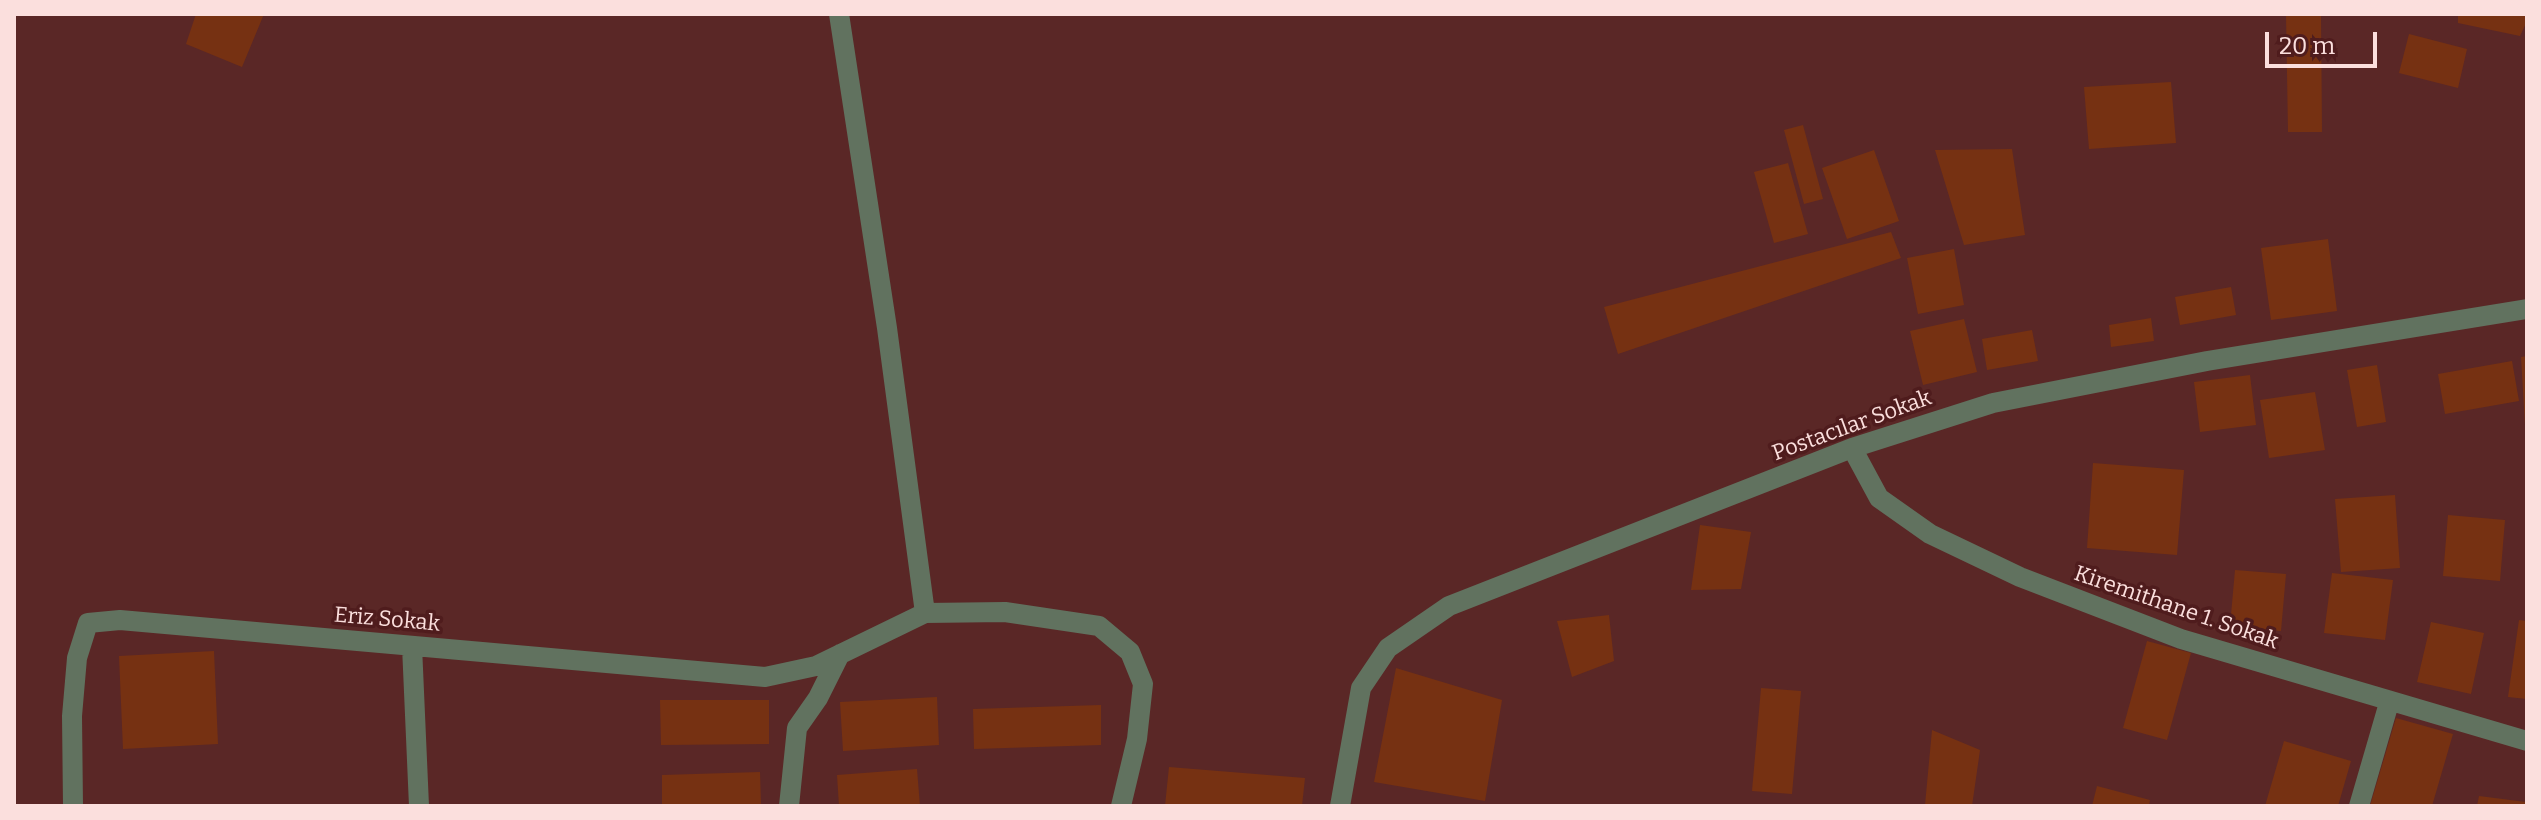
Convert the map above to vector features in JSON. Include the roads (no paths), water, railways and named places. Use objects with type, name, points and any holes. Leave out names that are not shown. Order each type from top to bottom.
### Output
[{"type":"street","points":[[839,14],[887,328],[925,613],[1005,612],[1099,626],[1130,652],[1143,684],[1137,739],[1121,806]]},
{"type":"street","name":"Postacılar Sokak","points":[[1340,806],[1361,688],[1388,648],[1449,606],[1852,448],[1993,403],[2207,361],[2527,309]]},
{"type":"street","name":"Kiremithane 1. Sokak","points":[[1852,448],[1879,498],[1930,534],[2007,571],[2181,639],[2389,703],[2527,741]]},
{"type":"street","name":"Eriz Sokak","points":[[73,806],[72,716],[77,658],[88,623],[120,620],[765,677],[816,666],[925,613]]},
{"type":"street","points":[[412,646],[419,806]]},
{"type":"street","points":[[789,806],[797,728],[818,698],[840,654]]},
{"type":"street","points":[[2359,806],[2389,703]]}]
